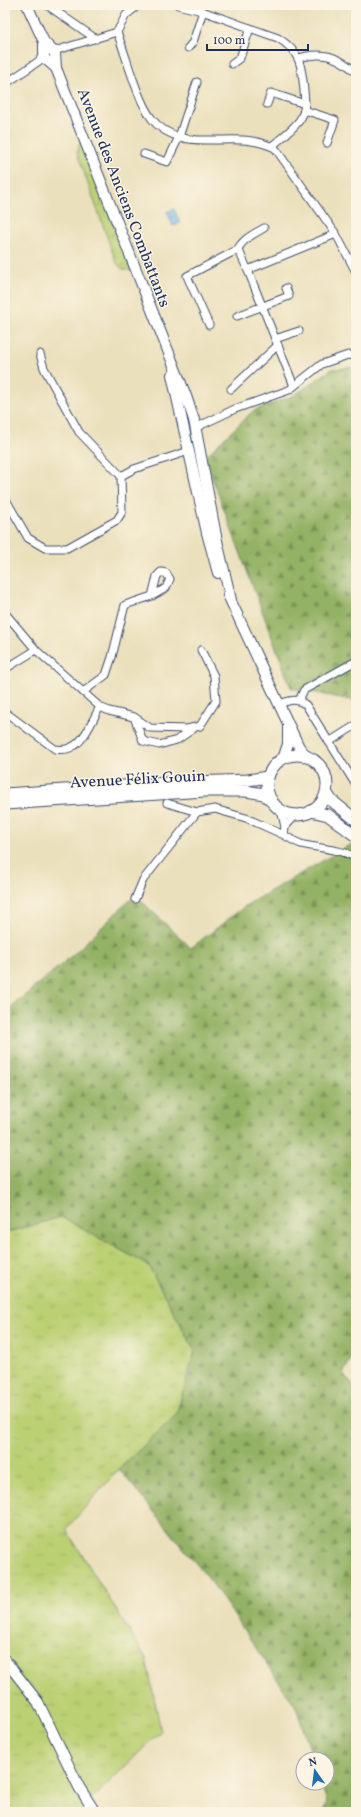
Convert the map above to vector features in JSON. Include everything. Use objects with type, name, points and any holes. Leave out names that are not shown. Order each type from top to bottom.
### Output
[{"type":"main road","name":"Avenue des Anciens Combattants","points":[[27,5],[49,55],[162,338],[177,371],[194,424],[193,451]]},
{"type":"main road","name":"Avenue des Anciens Combattants","points":[[162,338],[183,421],[193,451],[213,558],[225,591],[231,600],[299,747],[308,758]]},
{"type":"main road","points":[[183,421],[189,417],[194,424]]},
{"type":"main road","name":"Avenue des Anciens Combattants","points":[[283,759],[288,744],[288,723]]},
{"type":"main road","points":[[295,755],[308,758],[314,761],[323,772],[326,792],[320,803],[311,811],[296,815],[281,810],[271,800],[267,789],[268,776],[274,766],[283,759],[295,755]]},
{"type":"main road","name":"Avenue Félix Gouin","points":[[5,794],[168,783],[248,780],[268,776]]},
{"type":"main road","name":"Avenue Félix Gouin","points":[[5,804],[205,791],[246,791],[264,794],[271,800]]},
{"type":"main road","points":[[326,792],[331,800],[356,820]]},
{"type":"main road","points":[[311,811],[328,815],[356,836]]},
{"type":"main road","points":[[5,1660],[38,1702],[79,1787],[95,1812]]},
{"type":"street","points":[[47,5],[96,39]]},
{"type":"street","points":[[5,84],[49,55],[117,32],[126,15],[139,5]]},
{"type":"street","points":[[178,5],[202,9],[285,42],[299,58],[303,68],[304,107],[300,119],[272,146]]},
{"type":"street","points":[[188,48],[193,42],[202,9]]},
{"type":"street","points":[[232,64],[240,58],[250,28]]},
{"type":"street","points":[[117,32],[142,100],[152,119],[164,130],[190,140],[244,139],[265,143],[275,148],[336,234],[356,272]]},
{"type":"street","points":[[299,58],[313,54],[325,54],[356,72]]},
{"type":"street","points":[[144,154],[167,162],[179,137],[197,82]]},
{"type":"street","points":[[267,104],[271,93],[335,120],[327,143]]},
{"type":"street","points":[[209,325],[187,276],[237,251],[246,239],[264,228]]},
{"type":"street","points":[[249,273],[254,267],[336,234]]},
{"type":"street","points":[[237,251],[240,253],[249,273],[294,386]]},
{"type":"street","points":[[237,316],[289,296],[286,288]]},
{"type":"street","points":[[231,389],[277,342],[299,330]]},
{"type":"street","points":[[5,498],[28,538],[45,548],[67,548],[117,520],[122,512],[121,476],[79,432],[44,368],[40,354]]},
{"type":"street","points":[[194,424],[289,390],[322,364],[348,355],[356,356]]},
{"type":"street","points":[[121,476],[134,469],[193,451]]},
{"type":"street","points":[[83,692],[106,675],[125,605],[152,596]]},
{"type":"street","points":[[5,613],[36,650],[100,707],[109,711],[134,717],[150,728],[196,728]]},
{"type":"street","points":[[5,668],[36,650]]},
{"type":"street","points":[[134,717],[143,740],[158,745],[177,740],[200,726],[216,701],[214,676],[201,650]]},
{"type":"street","points":[[299,700],[304,690],[356,661]]},
{"type":"street","points":[[279,704],[292,700],[299,700],[306,705],[356,785]]},
{"type":"street","points":[[5,712],[55,749],[64,750],[76,744],[88,731],[100,707]]},
{"type":"street","points":[[329,742],[356,725]]},
{"type":"street","points":[[168,803],[197,812],[215,810],[246,818],[300,844],[340,852],[353,856],[356,859]]},
{"type":"street","points":[[281,810],[285,827],[284,835]]},
{"type":"street","points":[[134,899],[142,880],[197,812]]},
{"type":"street","points":[[285,827],[296,815]]},
{"type":"green space","points":[[80,142],[132,271],[122,269],[116,262],[77,153]]},
{"type":"green space","points":[[356,367],[356,701],[291,688],[205,459],[209,453],[253,411],[293,396],[332,369]]},
{"type":"green space","points":[[352,844],[356,847],[356,1350],[343,1374],[356,1387],[356,1812],[324,1812],[327,1803],[323,1791],[335,1791],[335,1751],[310,1751],[296,1707],[212,1583],[119,1469],[176,1415],[195,1351],[148,1265],[61,1217],[5,1233],[5,1012],[75,953],[135,895],[191,948],[248,904]]},
{"type":"green space","points":[[61,1217],[148,1265],[195,1351],[176,1415],[119,1469],[66,1529],[146,1658],[161,1731],[79,1812],[5,1812],[5,1233]]},
{"type":"water","points":[[174,209],[180,223],[173,226],[167,212]]}]
